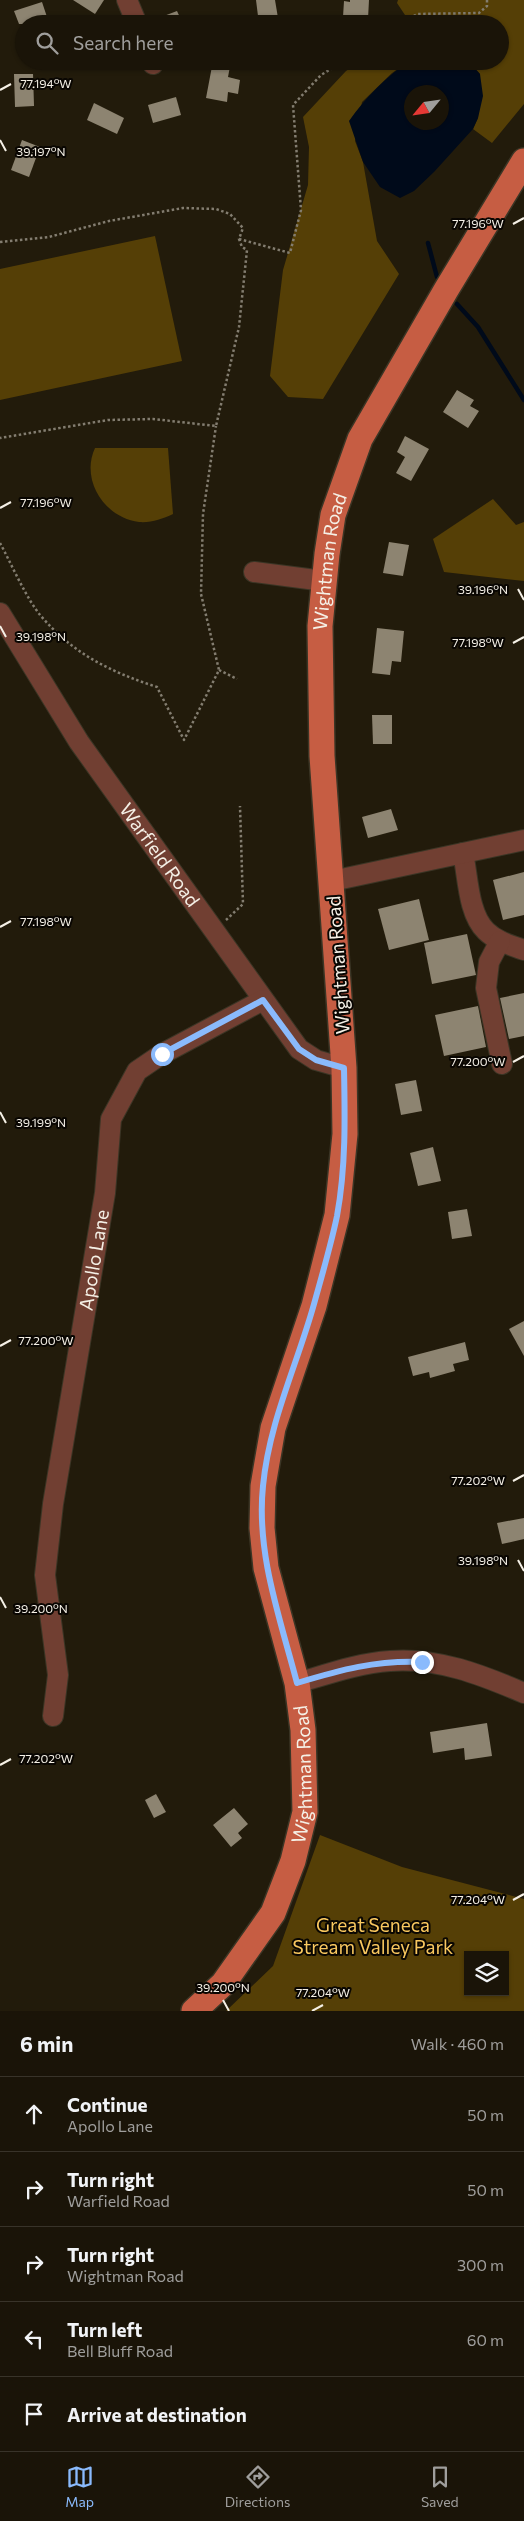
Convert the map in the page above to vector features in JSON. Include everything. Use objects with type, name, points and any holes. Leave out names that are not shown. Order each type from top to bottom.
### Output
[{"type":"main road","name":"Wightman Road","points":[[194,2011],[223,1984],[273,1914],[293,1861],[305,1812],[303,1730],[297,1683],[266,1568],[262,1528],[263,1486],[273,1428],[314,1306],[337,1215],[345,1134],[344,1068],[322,756],[320,626],[333,515],[360,439],[446,290],[524,161]]},
{"type":"street","points":[[127,0],[133,15]]},
{"type":"street","points":[[254,572],[324,581]]},
{"type":"street","name":"Warfield Road","points":[[0,614],[80,742],[299,1049],[316,1060],[344,1068]]},
{"type":"street","points":[[332,881],[524,840]]},
{"type":"street","points":[[463,853],[475,914],[485,930],[500,941],[524,950]]},
{"type":"street","points":[[500,941],[489,962],[486,988],[502,1064]]},
{"type":"street","name":"Apollo Lane","points":[[53,1716],[58,1675],[45,1574],[53,1504],[105,1193],[111,1120],[137,1071],[162,1054],[263,1000]]},
{"type":"street","points":[[297,1683],[361,1665],[391,1661],[422,1662],[472,1672],[524,1693]]},
{"type":"path","points":[[415,15],[479,12],[487,6],[487,0]]},
{"type":"path","points":[[239,239],[290,253],[301,210],[293,105],[321,75],[329,70]]},
{"type":"path","points":[[0,242],[49,237],[109,221],[183,208],[216,209],[230,214],[243,228],[239,239],[242,247],[247,250],[239,327],[216,426],[203,514],[201,594],[219,670],[184,740],[157,687],[123,676],[84,656],[40,616],[0,543]]},
{"type":"path","points":[[0,438],[108,420],[154,419],[216,426]]},
{"type":"path","points":[[219,670],[236,679]]},
{"type":"path","points":[[214,931],[242,904],[240,806]]},
{"type":"green space","points":[[398,0],[524,0],[524,104],[492,143],[473,129],[478,118],[480,74],[476,70],[509,70],[509,15],[405,15],[397,3]]},
{"type":"green space","points":[[396,70],[362,102],[355,141],[363,162],[377,241],[399,274],[323,399],[288,397],[270,376],[283,270],[308,185],[309,147],[303,117],[346,71]]},
{"type":"green space","points":[[155,236],[182,361],[0,400],[0,269]]},
{"type":"green space","points":[[95,448],[168,448],[173,514],[148,522],[139,522],[127,519],[106,505],[93,484],[91,460]]},
{"type":"green space","points":[[493,499],[516,525],[524,522],[524,581],[444,572],[433,539]]},
{"type":"green space","name":"Great Seneca Stream Valley Park","points":[[320,1835],[402,1867],[524,1899],[524,2011],[226,2011],[273,1966]]},
{"type":"water","points":[[397,70],[476,70],[480,74],[483,96],[478,118],[473,129],[414,191],[400,198],[380,187],[363,162],[349,121],[369,96]]},
{"type":"building","points":[[73,0],[104,0],[95,14]]},
{"type":"building","points":[[256,0],[275,0],[278,15],[258,15]]},
{"type":"building","points":[[350,0],[369,0],[368,15],[343,15],[344,1],[350,2]]},
{"type":"building","points":[[42,2],[46,15],[16,15],[14,11]]},
{"type":"building","points":[[177,11],[179,15],[166,15]]},
{"type":"building","points":[[211,70],[229,70],[228,77],[240,80],[238,94],[228,92],[227,102],[206,98]]},
{"type":"building","points":[[14,74],[33,74],[34,106],[15,107]]},
{"type":"building","points":[[176,97],[181,115],[153,123],[148,105]]},
{"type":"building","points":[[94,103],[124,118],[117,134],[87,120]]},
{"type":"building","points":[[22,140],[40,147],[29,177],[11,170]]},
{"type":"building","points":[[457,390],[474,400],[470,406],[479,411],[468,428],[443,412]]},
{"type":"building","points":[[405,436],[429,449],[411,481],[396,473],[405,457],[397,452]]},
{"type":"building","points":[[389,542],[409,545],[403,576],[383,573]]},
{"type":"building","points":[[377,628],[404,631],[401,662],[392,661],[390,675],[372,673]]},
{"type":"building","points":[[372,715],[392,715],[392,744],[373,744]]},
{"type":"building","points":[[391,809],[398,830],[368,838],[362,817]]},
{"type":"building","points":[[524,872],[524,915],[503,920],[493,880]]},
{"type":"building","points":[[419,899],[429,940],[389,950],[378,909]]},
{"type":"building","points":[[467,934],[476,975],[432,984],[424,943]]},
{"type":"building","points":[[524,993],[524,1036],[509,1039],[500,998]]},
{"type":"building","points":[[478,1006],[486,1047],[444,1056],[435,1015]]},
{"type":"building","points":[[416,1080],[422,1111],[401,1115],[395,1084]]},
{"type":"building","points":[[433,1147],[441,1181],[418,1186],[410,1153]]},
{"type":"building","points":[[467,1209],[472,1236],[452,1239],[448,1212]]},
{"type":"building","points":[[524,1321],[524,1356],[509,1329]]},
{"type":"building","points":[[465,1342],[469,1360],[453,1364],[455,1371],[430,1378],[429,1372],[413,1376],[408,1357]]},
{"type":"building","points":[[524,1518],[524,1539],[502,1544],[497,1523]]},
{"type":"building","points":[[487,1723],[492,1756],[465,1760],[464,1748],[433,1753],[430,1732]]},
{"type":"building","points":[[156,1794],[166,1812],[154,1818],[145,1800]]},
{"type":"building","points":[[234,1808],[248,1824],[238,1833],[242,1838],[231,1847],[213,1825]]},
{"type":"waterway","points":[[428,243],[437,277]]},
{"type":"waterway","points":[[457,304],[478,327],[524,400]]},
{"type":"route","points":[[162,1054],[263,1000],[299,1049],[307,1056],[344,1068],[345,1134],[337,1215],[314,1306],[273,1428],[263,1486],[262,1528],[266,1568],[297,1683],[361,1665],[391,1661],[422,1662]]}]
